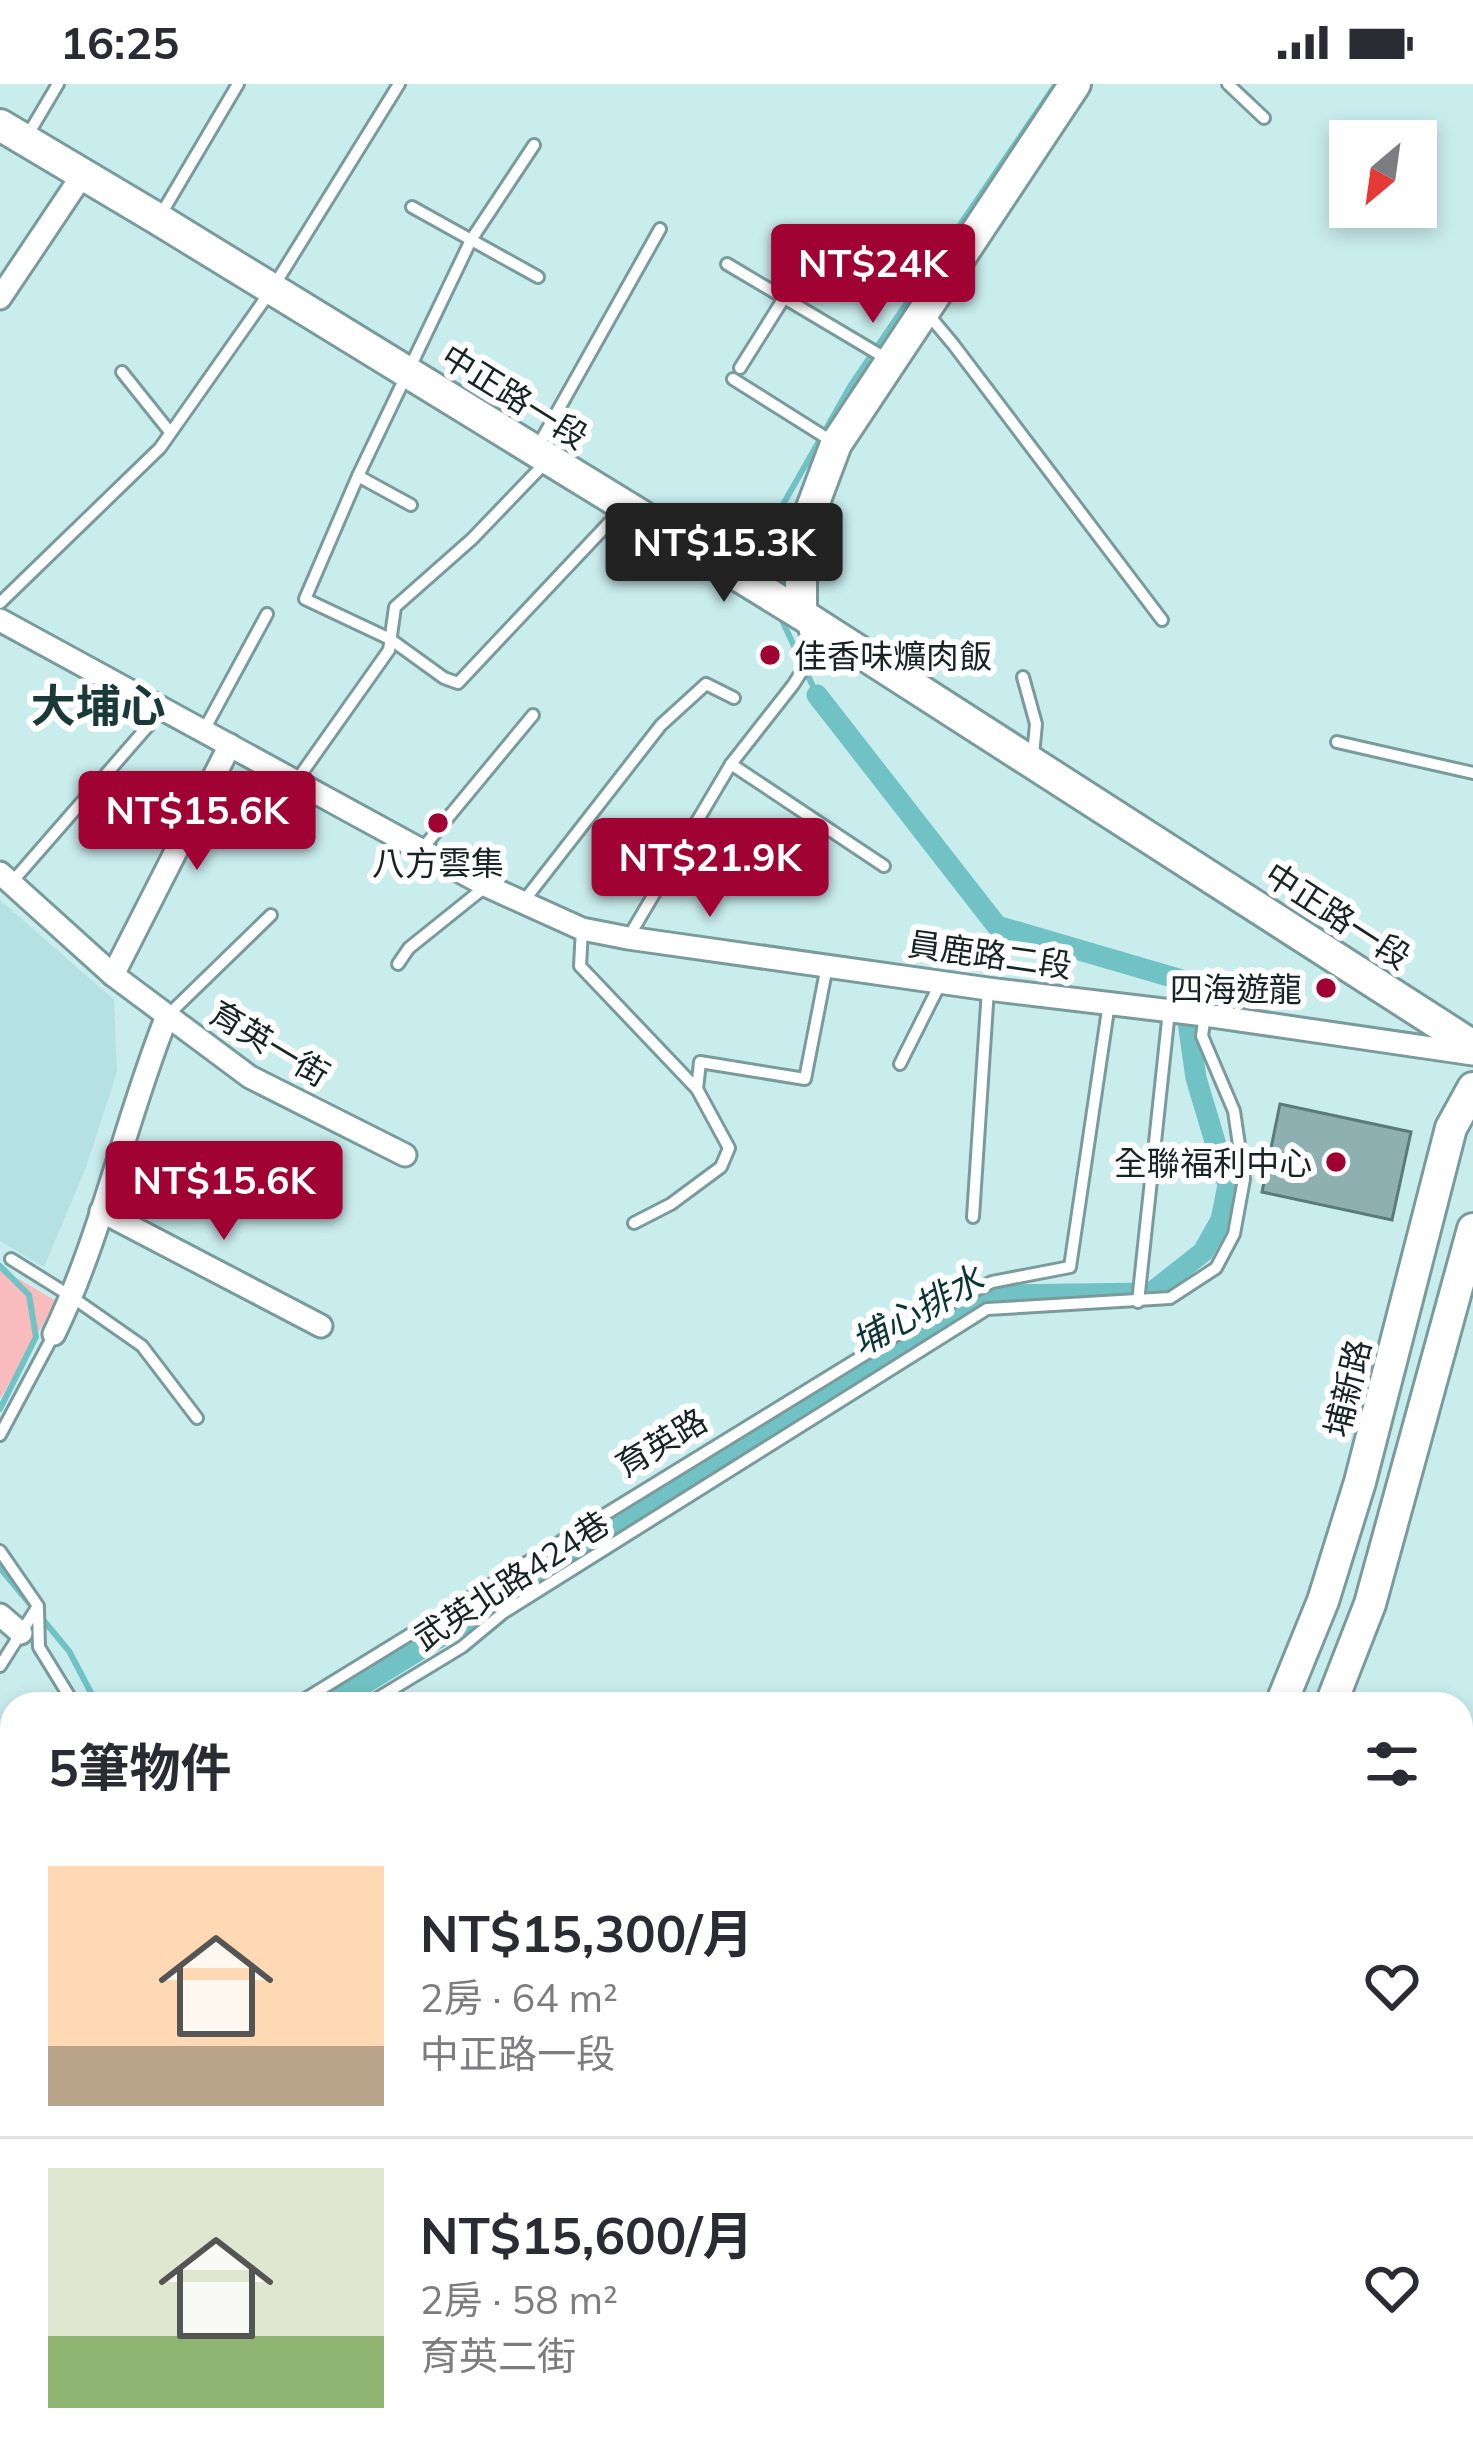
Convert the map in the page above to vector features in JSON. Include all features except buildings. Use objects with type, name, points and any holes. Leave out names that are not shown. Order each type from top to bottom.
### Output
[{"type":"street","points":[[801,614],[801,537],[836,444],[1076,84]]},
{"type":"street","name":"中正路一段","points":[[12,133],[801,614],[1473,1050]]},
{"type":"street","points":[[0,298],[83,174]]},
{"type":"street","name":"員鹿路二段","points":[[0,620],[487,886],[582,929],[988,989],[1473,1050]]},
{"type":"street","points":[[113,975],[230,745]]},
{"type":"street","points":[[6,878],[113,975],[167,1016],[72,1297],[54,1334]]},
{"type":"street","name":"育英一街","points":[[167,1016],[250,1077],[405,1155]]},
{"type":"street","name":"埔新路","points":[[1286,1692],[1322,1601],[1360,1482],[1451,1129],[1473,1088]]},
{"type":"street","points":[[100,1210],[321,1326]]},
{"type":"street","points":[[1336,1692],[1370,1604],[1473,1229]]},
{"type":"street","points":[[0,1615],[21,1633]]},
{"type":"lane","points":[[12,133],[58,84]]},
{"type":"lane","points":[[158,219],[238,84]]},
{"type":"lane","points":[[0,603],[160,448],[272,289],[399,84]]},
{"type":"lane","points":[[1228,84],[1264,118]]},
{"type":"lane","points":[[534,146],[471,240],[305,599],[390,639],[458,683],[625,506]]},
{"type":"lane","points":[[412,207],[538,277]]},
{"type":"lane","points":[[297,780],[389,650],[394,607],[472,539],[542,455],[660,229]]},
{"type":"lane","points":[[727,265],[890,361]]},
{"type":"lane","points":[[784,298],[736,373],[836,444]]},
{"type":"lane","points":[[924,310],[1162,620]]},
{"type":"lane","points":[[122,372],[170,432]]},
{"type":"lane","points":[[358,476],[411,505]]},
{"type":"lane","points":[[204,730],[267,614]]},
{"type":"lane","points":[[628,938],[731,764],[811,657],[801,614]]},
{"type":"lane","points":[[1023,677],[1036,724],[1033,761]]},
{"type":"lane","points":[[523,902],[661,725],[706,684],[734,698]]},
{"type":"lane","points":[[6,878],[164,708]]},
{"type":"lane","points":[[422,849],[533,715]]},
{"type":"lane","points":[[1337,742],[1473,773]]},
{"type":"lane","points":[[731,764],[884,866]]},
{"type":"lane","points":[[398,964],[409,948],[487,886]]},
{"type":"lane","points":[[167,1016],[271,915]]},
{"type":"lane","points":[[582,929],[580,967],[697,1089],[729,1148],[721,1167],[671,1204],[634,1223]]},
{"type":"lane","points":[[697,1089],[700,1062],[805,1079],[827,964]]},
{"type":"lane","points":[[900,1064],[941,982]]},
{"type":"lane","points":[[973,1217],[988,989]]},
{"type":"lane","name":"育英路","points":[[316,1692],[942,1307],[992,1282],[1070,1267],[1109,1003]]},
{"type":"lane","points":[[1138,1302],[1169,1010]]},
{"type":"lane","name":"武英北路424巷","points":[[388,1692],[462,1647],[503,1613],[987,1309],[1170,1298],[1216,1268],[1234,1234],[1244,1179],[1234,1111],[1202,1036],[1205,1015]]},
{"type":"lane","points":[[10,1259],[142,1346],[197,1418]]},
{"type":"lane","points":[[0,1435],[54,1334]]},
{"type":"lane","points":[[0,1551],[38,1606],[39,1647],[67,1692]]},
{"type":"lane","points":[[0,1666],[38,1606]]},
{"type":"shaded area","points":[[0,900],[114,1000],[117,1072],[86,1167],[44,1267],[0,1241]]},
{"type":"shaded area","points":[[0,1268],[56,1301],[0,1399]]},
{"type":"waterway","points":[[761,577],[752,559],[851,385],[1056,84]]},
{"type":"waterway","points":[[780,616],[817,695]]},
{"type":"waterway","name":"埔心排水","points":[[351,1692],[996,1295],[1151,1293],[1203,1252],[1221,1220],[1228,1185],[1196,1078],[1182,980],[997,926],[817,695]]},
{"type":"waterway","points":[[0,1266],[29,1295],[36,1337],[0,1409]]},
{"type":"waterway","points":[[0,1568],[69,1651],[91,1692]]},
{"type":"place","name":"佳香味爌肉飯","points":[[770,655]]},
{"type":"place","name":"八方雲集","points":[[438,823]]},
{"type":"place","name":"四海遊龍","points":[[1326,988]]},
{"type":"place","name":"全聯福利中心","points":[[1336,1162]]},
{"type":"district","name":"大埔心","points":[[98,705]]}]
